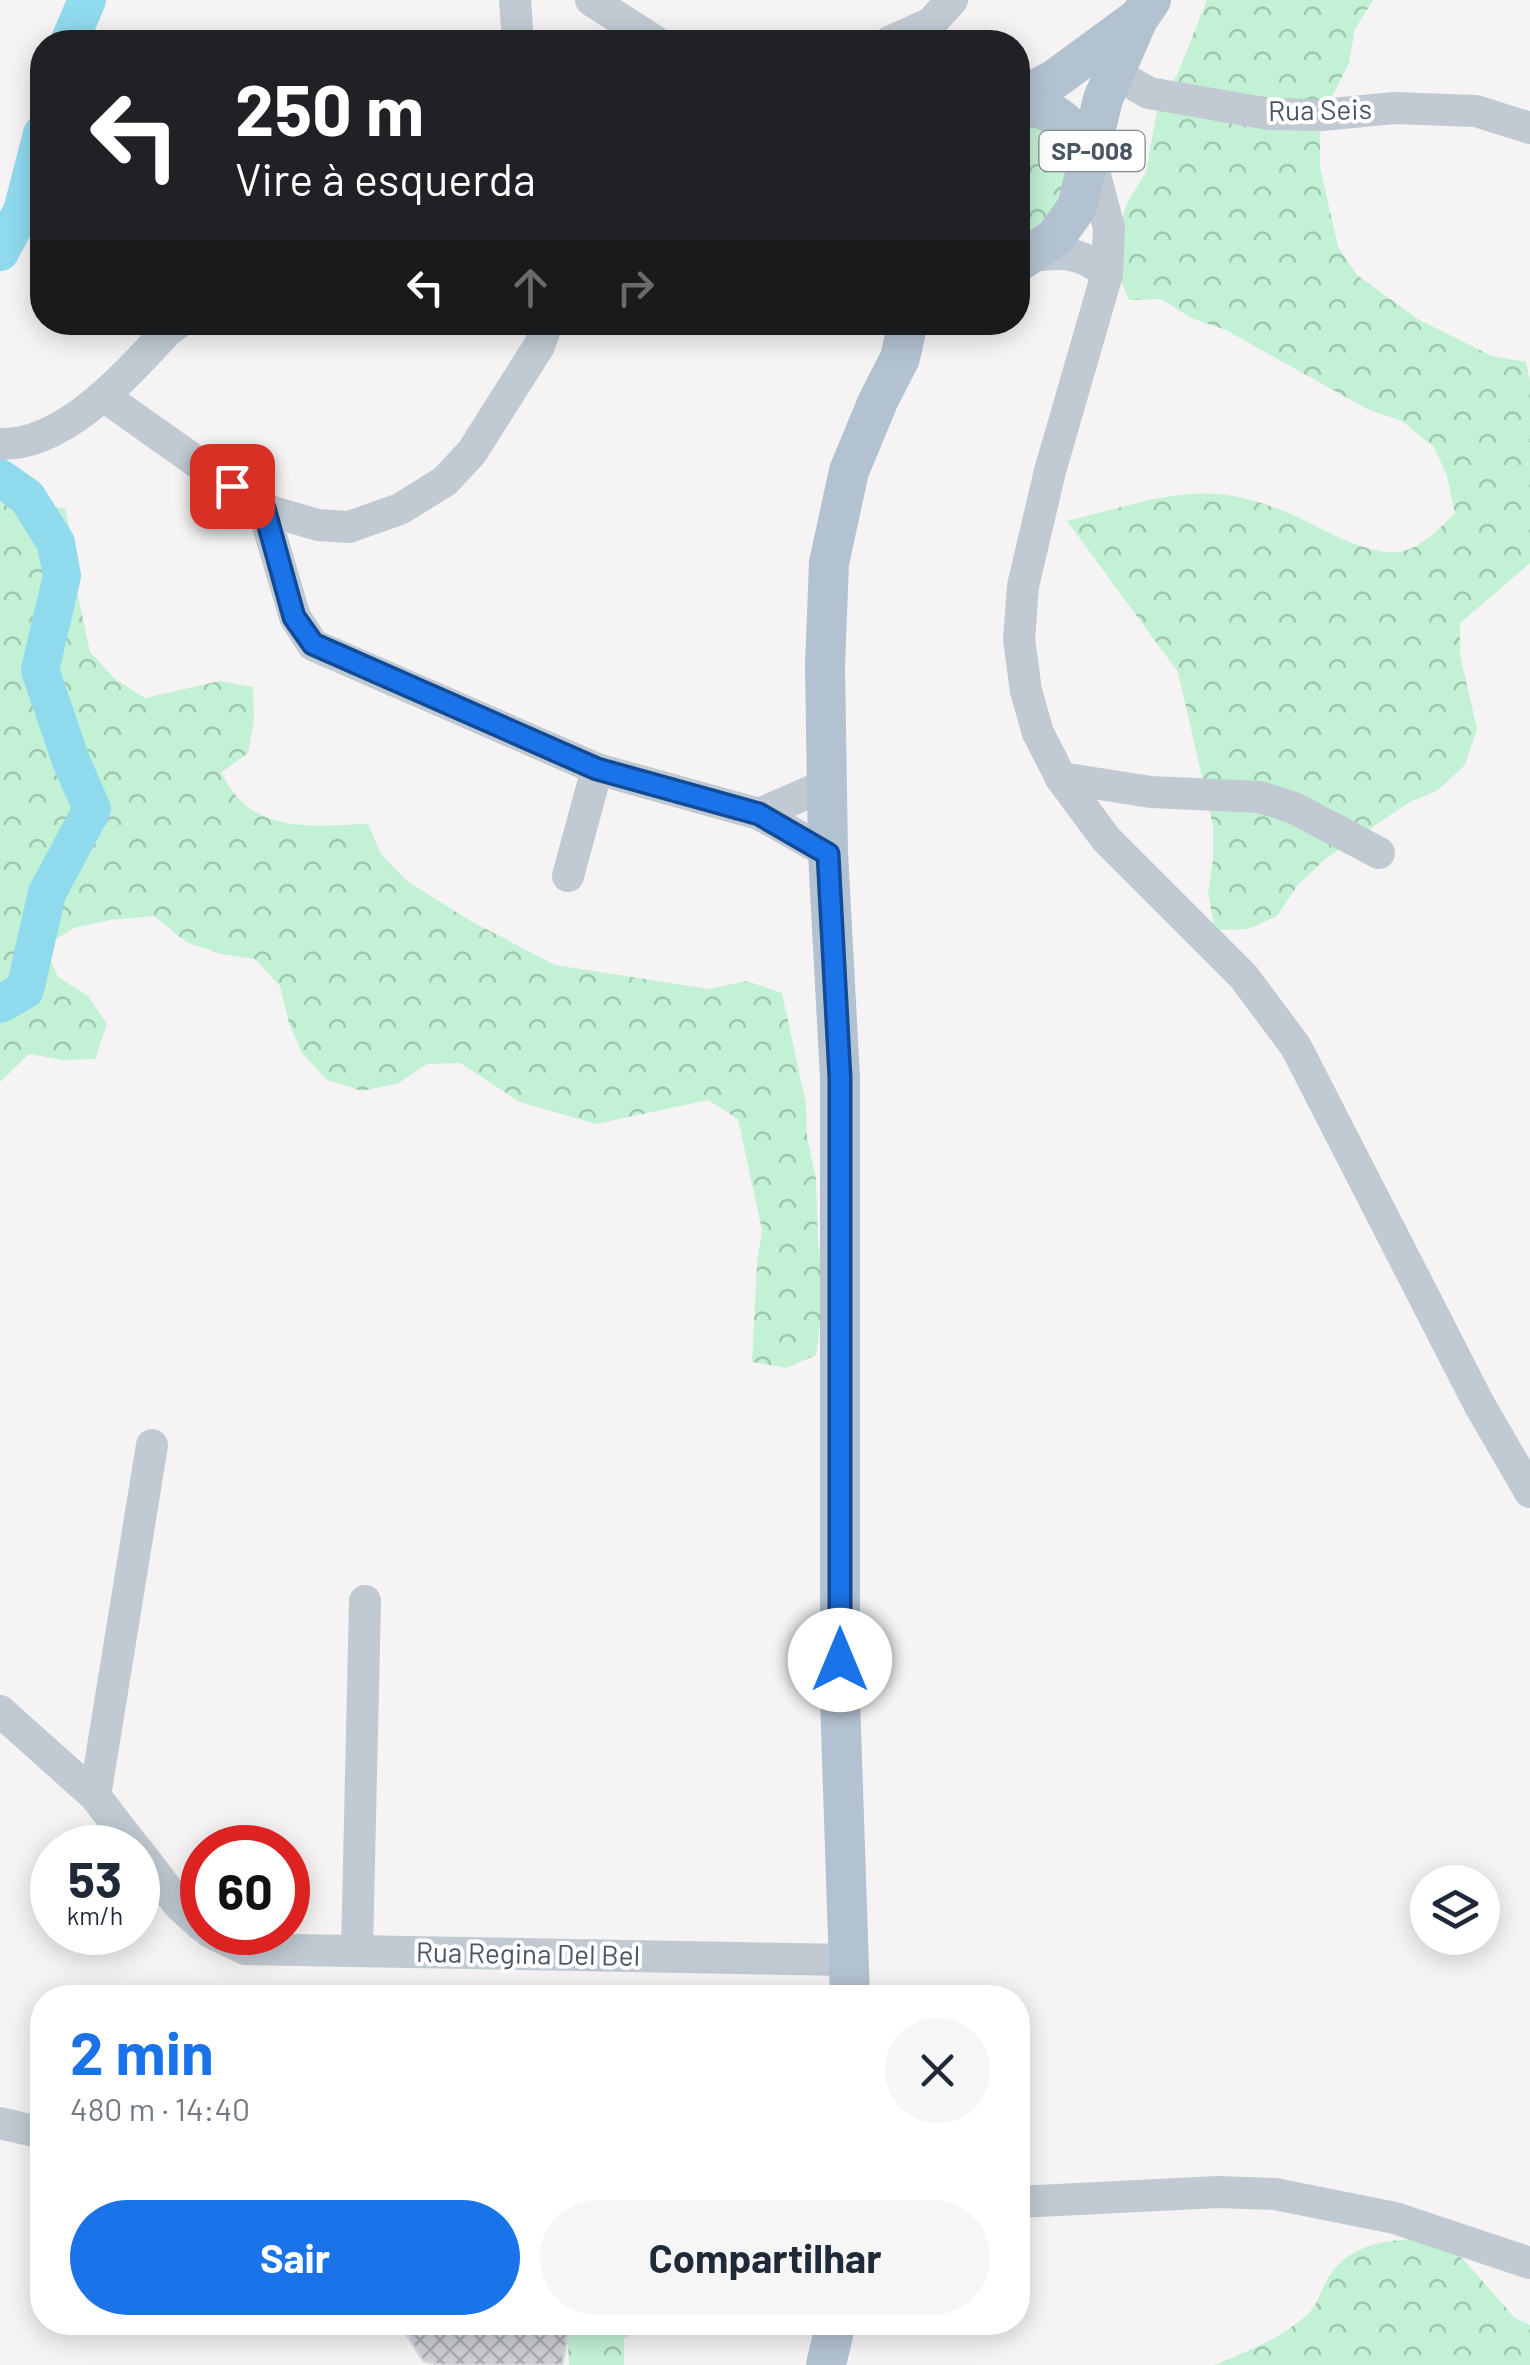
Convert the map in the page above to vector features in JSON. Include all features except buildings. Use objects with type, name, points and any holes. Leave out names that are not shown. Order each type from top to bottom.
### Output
[{"type":"main road","name":"SP-008","points":[[1030,253],[1055,238],[1068,223],[1085,182],[1103,99],[1144,9]]},
{"type":"main road","name":"SP-008","points":[[1030,95],[1144,9]]},
{"type":"main road","points":[[1030,106],[1066,121],[1090,156]]},
{"type":"main road","points":[[850,1979],[840,1698],[840,1078],[828,854],[825,665],[829,563],[849,471],[904,340]]},
{"type":"main road","points":[[826,2365],[833,2335]]},
{"type":"street","points":[[515,0],[517,30]]},
{"type":"street","points":[[591,0],[637,30]]},
{"type":"street","points":[[916,30],[931,23],[952,0]]},
{"type":"street","name":"Rua Seis","points":[[1114,73],[1149,93],[1269,114],[1322,115],[1394,108],[1476,111],[1530,128]]},
{"type":"street","points":[[1090,156],[1109,228],[1107,274],[1050,472],[1023,586],[1019,640],[1026,691],[1038,733],[1060,778],[1106,840],[1244,977],[1296,1047],[1480,1404],[1530,1492]]},
{"type":"street","points":[[1030,257],[1060,252],[1080,256],[1107,274]]},
{"type":"street","points":[[10,444],[42,436],[105,397],[163,335]]},
{"type":"street","points":[[105,397],[264,508],[318,525],[349,527],[400,509],[445,481],[472,452],[543,335]]},
{"type":"street","points":[[264,508],[294,617],[313,644],[597,769],[759,814],[828,854]]},
{"type":"street","points":[[568,876],[597,769]]},
{"type":"street","points":[[1060,778],[1151,792],[1260,797],[1294,808],[1380,853]]},
{"type":"street","points":[[759,814],[826,785]]},
{"type":"street","points":[[96,1796],[152,1445]]},
{"type":"street","points":[[357,1950],[365,1601]]},
{"type":"street","points":[[0,1711],[96,1796],[118,1825]]},
{"type":"street","points":[[160,1880],[180,1906]]},
{"type":"street","name":"Rua Regina Del Bel","points":[[310,1950],[850,1979]]},
{"type":"street","points":[[0,2124],[30,2130]]},
{"type":"street","points":[[1030,2201],[1218,2192],[1275,2194],[1394,2218],[1530,2263]]},
{"type":"green space","points":[[1207,0],[1373,0],[1355,29],[1349,63],[1331,99],[1320,134],[1320,167],[1338,247],[1357,275],[1419,320],[1492,356],[1526,362],[1530,382],[1530,563],[1460,623],[1460,655],[1477,729],[1465,765],[1438,790],[1408,803],[1324,860],[1297,886],[1277,916],[1248,929],[1215,930],[1208,893],[1213,826],[1178,672],[1067,521],[1161,498],[1218,494],[1276,508],[1371,549],[1399,552],[1422,542],[1455,514],[1447,476],[1434,447],[1402,421],[1367,409],[1226,330],[1191,318],[1161,299],[1129,300],[1116,270],[1115,238],[1127,203],[1146,172],[1158,105],[1177,75]]},
{"type":"green space","points":[[1030,124],[1068,145],[1079,187],[1030,236]]},
{"type":"green space","points":[[0,503],[65,508],[90,652],[115,679],[145,698],[220,681],[253,687],[254,719],[248,753],[221,773],[236,796],[252,810],[300,825],[368,824],[381,854],[406,880],[467,919],[555,965],[709,989],[747,981],[782,993],[806,1104],[807,1136],[816,1180],[818,1244],[826,1282],[816,1355],[786,1368],[752,1362],[762,1230],[738,1119],[708,1100],[596,1124],[520,1102],[460,1063],[427,1064],[399,1083],[362,1091],[327,1080],[302,1053],[280,986],[255,959],[221,954],[186,942],[154,916],[73,928],[45,947],[58,977],[88,996],[107,1024],[95,1059],[63,1060],[29,1054],[0,1082]]},
{"type":"green space","points":[[1432,2238],[1462,2258],[1515,2318],[1530,2325],[1530,2365],[1214,2365],[1265,2343],[1300,2321],[1313,2308],[1337,2265],[1348,2256],[1374,2244]]},
{"type":"green space","points":[[568,2335],[630,2335],[624,2339],[624,2365],[569,2365]]},
{"type":"waterway","points":[[74,30],[87,0]]},
{"type":"waterway","points":[[0,252],[22,211],[30,180]]},
{"type":"waterway","points":[[0,478],[27,497],[56,543],[62,576],[40,670],[92,809],[47,893],[25,990],[0,1004]]},
{"type":"route","points":[[232,486],[264,508],[294,617],[313,644],[597,769],[759,814],[828,854],[840,1078],[840,1660]]}]
